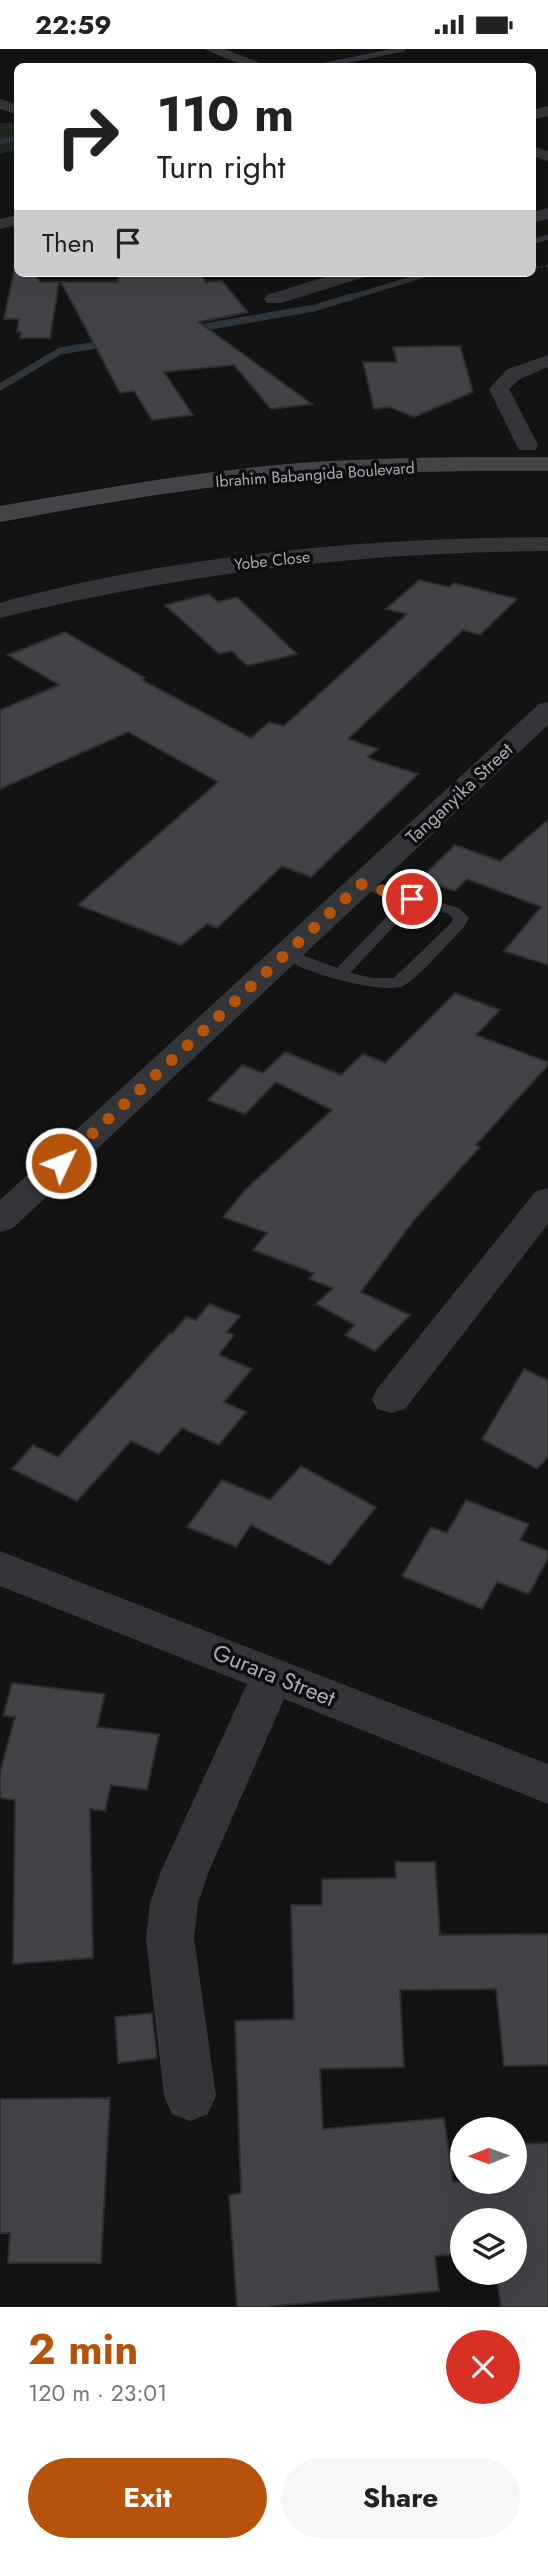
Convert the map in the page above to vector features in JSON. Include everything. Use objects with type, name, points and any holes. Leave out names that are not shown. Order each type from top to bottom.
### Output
[{"type":"street","points":[[211,49],[251,63]]},
{"type":"street","points":[[274,299],[345,277]]},
{"type":"street","points":[[538,445],[499,389],[502,381],[528,367],[548,361]]},
{"type":"street","name":"Ibrahim Babangida Boulevard","points":[[0,494],[163,468],[251,458],[429,446],[538,445]]},
{"type":"street","name":"Ibrahim Babangida Boulevard","points":[[0,514],[264,474],[407,466],[548,464]]},
{"type":"street","name":"Yobe Close","points":[[0,611],[116,585],[224,565],[416,547],[548,544]]},
{"type":"street","name":"Tanganyika Street","points":[[0,1220],[548,711]]},
{"type":"street","points":[[391,1399],[548,1200]]},
{"type":"street","name":"Gurara Street","points":[[0,1568],[548,1784]]},
{"type":"street","points":[[190,2096],[170,1938],[174,1903],[185,1871],[273,1675]]},
{"type":"lane","points":[[286,954],[386,986],[399,982],[458,925],[461,918],[454,911],[361,884]]},
{"type":"lane","points":[[341,973],[412,899]]},
{"type":"shaded area","points":[[14,122],[14,151],[0,154],[0,123]]},
{"type":"building","points":[[14,271],[14,277],[37,277],[41,282],[59,282],[50,338],[20,338],[21,332],[17,332],[19,319],[4,319]]},
{"type":"building","points":[[118,277],[202,277],[206,282],[222,281],[248,312],[199,322],[312,404],[271,409],[234,365],[164,372],[193,415],[152,420],[134,391],[120,393],[61,282],[118,282]]},
{"type":"building","points":[[460,346],[473,392],[414,417],[389,407],[374,409],[363,362],[397,362],[393,347]]},
{"type":"building","points":[[419,580],[449,587],[454,583],[517,599],[480,635],[463,630],[348,739],[378,749],[368,757],[373,760],[418,774],[311,877],[282,866],[217,928],[207,924],[181,945],[78,905],[218,782],[128,732],[0,789],[0,710],[59,685],[8,655],[65,632],[145,678],[142,680],[251,738],[269,722],[284,726],[407,614],[386,609]]},
{"type":"building","points":[[208,594],[218,602],[237,597],[297,654],[247,666],[232,651],[219,654],[165,605]]},
{"type":"building","points":[[548,820],[548,965],[504,951],[541,907],[467,879],[455,891],[420,879],[455,845],[500,861]]},
{"type":"building","points":[[455,993],[500,1010],[476,1035],[548,1062],[548,1065],[476,1145],[480,1147],[415,1219],[361,1292],[410,1315],[375,1351],[345,1335],[355,1325],[316,1304],[333,1288],[309,1279],[314,1273],[253,1250],[267,1233],[223,1217],[245,1190],[332,1110],[276,1082],[245,1114],[208,1100],[242,1065],[263,1073],[285,1052],[341,1075],[363,1054],[385,1063]]},
{"type":"building","points":[[209,1304],[240,1316],[227,1332],[234,1335],[219,1355],[252,1369],[224,1402],[246,1412],[219,1445],[182,1428],[159,1454],[131,1441],[77,1501],[12,1469],[33,1445],[58,1457],[170,1333],[172,1334],[186,1317],[196,1320]]},
{"type":"building","points":[[524,1369],[548,1380],[548,1457],[537,1469],[482,1439]]},
{"type":"building","points":[[301,1466],[376,1507],[330,1565],[251,1525],[236,1547],[187,1527],[222,1480],[270,1500]]},
{"type":"building","points":[[466,1500],[529,1524],[520,1540],[548,1551],[548,1558],[529,1594],[497,1582],[482,1609],[402,1576],[431,1527],[447,1533]]},
{"type":"building","points":[[12,1683],[105,1694],[97,1727],[159,1734],[147,1790],[111,1785],[105,1811],[90,1809],[93,1958],[13,1964],[15,1800],[0,1798],[0,1772],[15,1717],[3,1716]]},
{"type":"building","points":[[395,1862],[435,1862],[440,1935],[548,1934],[548,2065],[504,2066],[496,1989],[400,1990],[404,2067],[320,2069],[323,2129],[444,2118],[450,2161],[450,2195],[527,2195],[527,2144],[548,2143],[548,2307],[501,2307],[498,2285],[527,2285],[527,2208],[450,2208],[450,2255],[435,2256],[439,2291],[264,2307],[237,2307],[229,2195],[241,2193],[235,2021],[294,2019],[291,1905],[322,1905],[322,1879],[396,1878]]},
{"type":"building","points":[[152,2013],[157,2058],[118,2063],[115,2017]]},
{"type":"building","points":[[110,2098],[101,2263],[8,2263],[10,2233],[0,2233],[0,2099]]},
{"type":"waterway","points":[[335,63],[403,49]]},
{"type":"waterway","points":[[0,142],[14,139]]},
{"type":"waterway","points":[[536,241],[548,237]]},
{"type":"waterway","points":[[345,299],[418,277]]},
{"type":"waterway","points":[[194,329],[314,308],[351,297]]},
{"type":"waterway","points":[[0,387],[60,351],[109,343]]},
{"type":"route","points":[[61,1163],[361,884],[412,899]]}]
